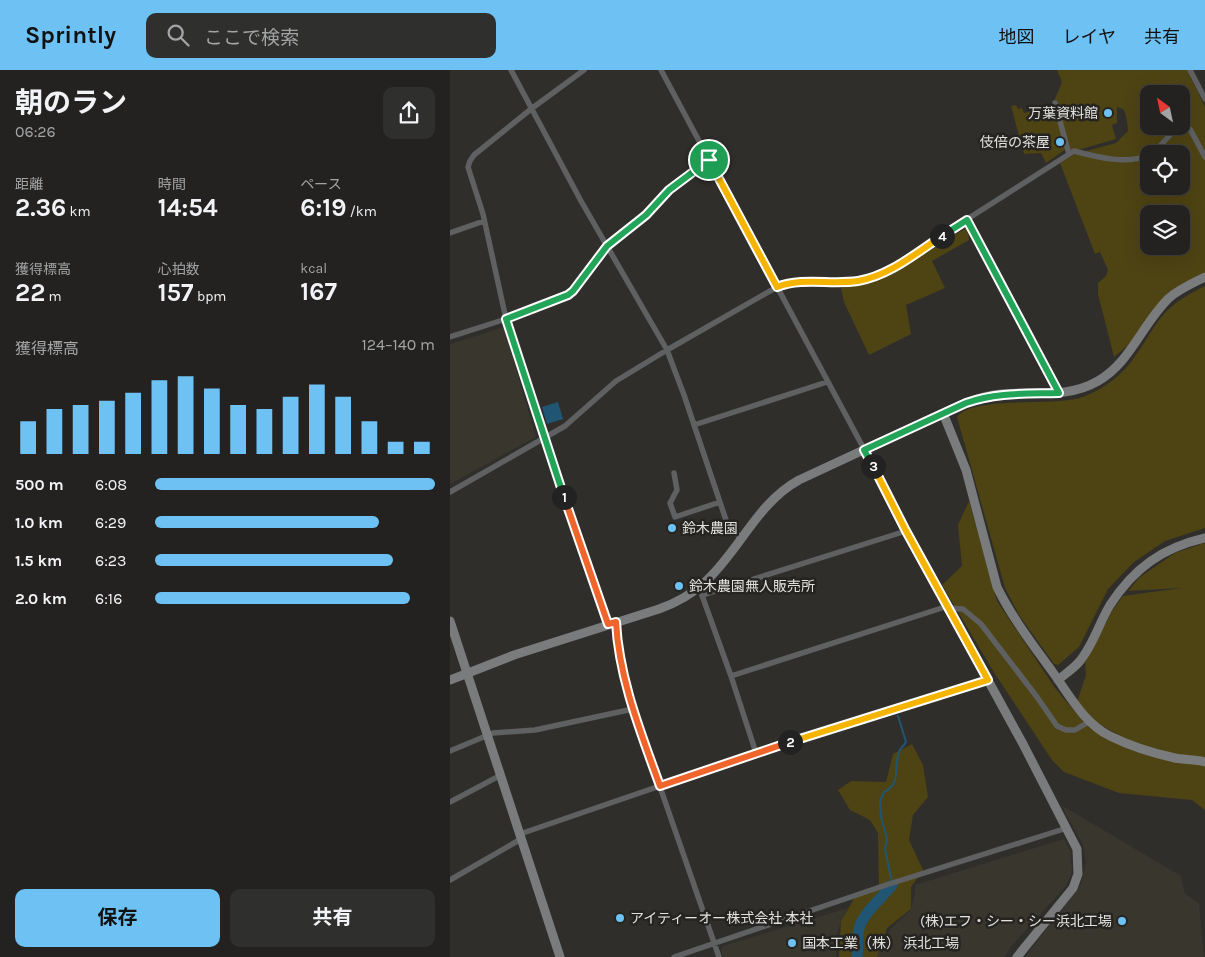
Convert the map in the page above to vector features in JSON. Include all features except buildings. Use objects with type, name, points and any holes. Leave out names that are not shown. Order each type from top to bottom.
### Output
[{"type":"street","points":[[511,70],[607,246],[667,350],[730,529],[742,538]]},
{"type":"street","points":[[584,70],[531,109],[474,155],[468,168],[484,221],[506,319],[545,439],[612,623],[633,709],[719,957]]},
{"type":"street","points":[[661,70],[906,531],[949,607],[1078,849],[1078,874],[1073,888],[1017,957]]},
{"type":"street","points":[[1190,70],[1205,98]]},
{"type":"street","points":[[1055,103],[1068,154]]},
{"type":"street","points":[[1190,128],[1205,157]]},
{"type":"street","points":[[1161,145],[1170,135]]},
{"type":"street","points":[[450,492],[565,426],[616,381],[777,287],[799,281],[855,281],[878,276],[1074,150],[1122,159],[1140,157]]},
{"type":"street","points":[[450,337],[506,319],[568,295],[607,246],[646,215],[669,190],[709,160]]},
{"type":"street","points":[[967,220],[1059,393]]},
{"type":"street","points":[[450,232],[484,221]]},
{"type":"street","points":[[701,591],[767,506],[785,488],[966,403],[991,396],[1022,393],[1059,393],[1090,385],[1113,371],[1154,314],[1175,292],[1205,277]]},
{"type":"street","points":[[694,426],[827,382]]},
{"type":"street","points":[[943,413],[966,470],[997,587],[1014,616],[1058,680],[1095,727],[1109,735],[1144,750],[1176,758],[1205,762]]},
{"type":"street","points":[[674,473],[677,490],[670,503],[676,517],[720,502]]},
{"type":"street","points":[[450,680],[506,657],[669,605],[701,591],[906,531]]},
{"type":"street","points":[[1058,680],[1079,663],[1122,587],[1136,573],[1162,553],[1177,546],[1205,538]]},
{"type":"street","points":[[701,591],[756,753]]},
{"type":"street","points":[[731,676],[949,607],[963,609],[980,624],[1037,697],[1057,726],[1066,730],[1074,730],[1090,721]]},
{"type":"street","points":[[450,621],[560,957]]},
{"type":"street","points":[[450,880],[521,837],[756,753],[988,680]]},
{"type":"street","points":[[450,751],[488,735],[535,730],[633,709]]},
{"type":"street","points":[[450,802],[501,775]]},
{"type":"street","points":[[674,957],[886,885],[1067,828]]},
{"type":"shaded area","points":[[1057,70],[1187,70],[1205,107],[1205,273],[1168,293],[1132,342],[1114,357],[1098,294],[1098,283],[1106,276],[1108,270],[1100,252],[1095,254],[1060,163],[1075,154],[1116,143],[1128,131],[1127,119],[1123,109],[1117,107],[1117,123],[1112,125],[1116,139],[1078,150],[1066,149],[1046,163],[1041,153],[1024,154],[1011,106],[1016,105],[1018,109],[1022,108],[1024,113],[1052,106],[1062,82]]},
{"type":"shaded area","points":[[968,227],[969,240],[932,261],[945,288],[906,305],[911,334],[869,355],[844,302],[841,288],[879,279]]},
{"type":"shaded area","points":[[1205,286],[1205,528],[1165,541],[1134,562],[1108,589],[1079,647],[1058,665],[1054,664],[1019,615],[1005,588],[957,417],[966,410],[980,406],[1070,400],[1083,397],[1099,389],[1127,367],[1157,323],[1173,305]]},
{"type":"shaded area","points":[[504,327],[536,437],[450,484],[450,344]]},
{"type":"shaded area","points":[[969,501],[997,601],[1055,688],[1075,712],[1107,740],[1126,739],[1097,723],[1077,702],[1086,675],[1085,663],[1112,611],[1123,596],[1181,588],[1128,591],[1140,577],[1175,553],[1205,543],[1205,810],[1192,800],[1119,793],[1064,772],[1052,760],[995,674],[942,585],[962,566],[958,525]]},
{"type":"shaded area","points":[[912,744],[923,765],[928,797],[913,815],[909,840],[923,870],[911,887],[911,909],[887,928],[877,957],[839,957],[841,921],[855,897],[879,886],[878,833],[870,820],[850,810],[838,790],[851,781],[886,782],[893,754]]},
{"type":"shaded area","points":[[1061,805],[1181,876],[1185,894],[1199,903],[1204,957],[1025,957],[1081,884],[1086,863],[1083,845]]},
{"type":"shaded area","points":[[1064,839],[1070,850],[1072,872],[1066,886],[1010,948],[1005,957],[876,957],[891,928],[910,911],[915,894],[915,885]]},
{"type":"shaded area","points":[[848,908],[837,933],[836,957],[723,957],[721,950],[723,946]]},
{"type":"water","points":[[558,402],[563,419],[547,424],[542,407]]},
{"type":"waterway","points":[[891,878],[885,849],[887,839],[881,817],[880,801],[884,792],[890,788],[895,780],[897,758],[900,749],[906,742],[898,716]]},
{"type":"waterway","points":[[857,957],[858,932],[861,923],[868,912],[892,885]]},
{"type":"place","name":"万葉資料館","points":[[1108,113]]},
{"type":"place","name":"伎倍の茶屋","points":[[1060,142]]},
{"type":"place","name":"鈴木農園","points":[[672,528]]},
{"type":"place","name":"鈴木農園無人販売所","points":[[679,586]]},
{"type":"place","name":"アイティーオー株式会社 本社","points":[[620,918]]},
{"type":"place","name":"(株)エフ・シー・シー浜北工場","points":[[1122,921]]},
{"type":"place","name":"国本工業（株） 浜北工場","points":[[792,943]]},
{"type":"route","points":[[709,160],[777,287],[799,281],[855,281],[878,276],[967,220],[1059,393],[1010,393],[982,397],[864,450],[988,680],[756,753],[660,786],[624,678],[617,645],[616,622],[608,624],[506,319],[568,295],[607,246],[646,215],[669,190],[709,160]]}]
